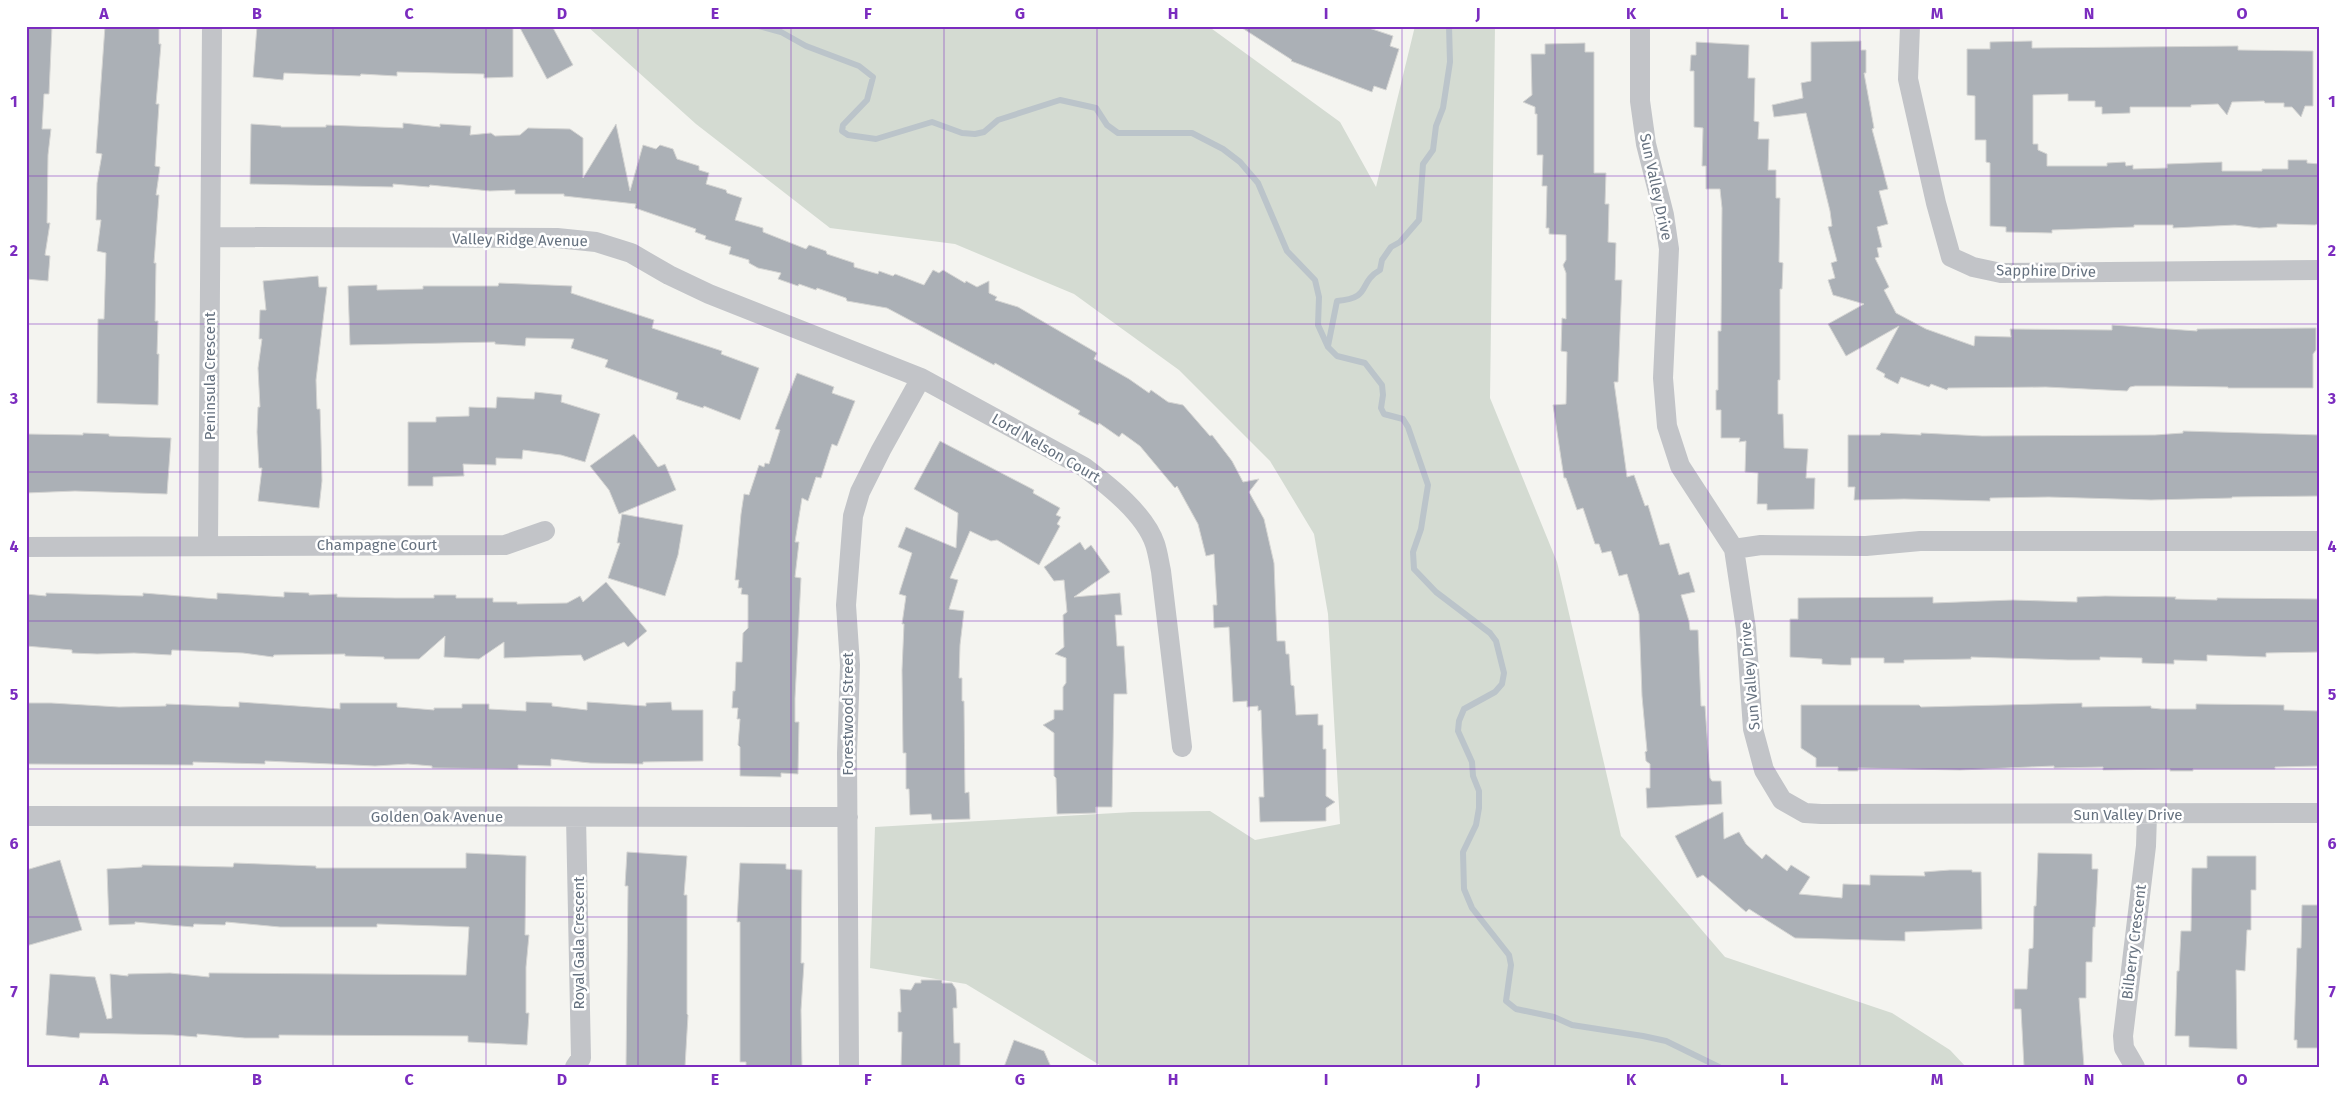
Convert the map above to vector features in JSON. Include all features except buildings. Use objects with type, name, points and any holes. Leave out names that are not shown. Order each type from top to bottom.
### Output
[{"type":"street","name":"Peninsula Crescent","points":[[208,545],[212,26]]},
{"type":"street","name":"Sun Valley Drive","points":[[1640,26],[1640,101],[1646,144],[1664,215],[1669,249],[1663,378],[1667,426],[1680,466],[1734,549],[1746,629],[1753,728],[1764,770],[1782,800],[1793,808],[1805,813],[1821,814],[2147,815],[2320,813]]},
{"type":"street","name":"Sapphire Drive","points":[[1910,26],[1908,79],[1936,203],[1951,257],[1974,267],[2001,273],[2320,270]]},
{"type":"street","name":"Valley Ridge Avenue","points":[[211,237],[557,238],[596,242],[631,253],[669,275],[710,294],[920,378]]},
{"type":"street","name":"Lord Nelson Court","points":[[920,378],[1084,467],[1108,485],[1142,522],[1154,542],[1162,571],[1182,747]]},
{"type":"street","name":"Forestwood Street","points":[[849,1067],[848,817],[850,665],[846,605],[853,516],[860,492],[920,378]]},
{"type":"street","name":"Champagne Court","points":[[208,545],[504,545],[545,531]]},
{"type":"street","points":[[1734,549],[1761,545],[1866,546],[1920,541],[2320,541]]},
{"type":"street","points":[[26,547],[208,545]]},
{"type":"street","name":"Bilberry Crescent","points":[[2135,1067],[2124,1048],[2123,1036],[2146,846],[2147,815]]},
{"type":"street","name":"Golden Oak Avenue","points":[[26,816],[848,817]]},
{"type":"street","name":"Royal Gala Crescent","points":[[575,1067],[580,1058],[576,817]]},
{"type":"shaded area","points":[[587,26],[1208,26],[1340,122],[1376,187],[1415,26],[1495,26],[1490,398],[1557,562],[1621,836],[1725,957],[1892,1013],[1950,1050],[1966,1067],[1103,1067],[966,984],[870,968],[875,827],[1133,812],[1210,811],[1255,840],[1340,824],[1328,614],[1314,534],[1270,461],[1179,370],[1074,294],[955,244],[830,228],[696,124]]},
{"type":"waterway","points":[[759,26],[781,32],[806,46],[859,66],[873,77],[867,100],[843,125],[842,131],[848,135],[876,139],[932,122],[962,133],[975,134],[984,132],[998,120],[1060,100],[1096,108],[1107,125],[1118,133],[1192,133],[1223,149],[1240,162],[1258,183],[1287,251],[1315,280],[1319,297],[1318,325],[1328,347],[1337,356],[1365,363],[1382,385],[1381,408],[1384,414],[1403,419],[1408,427],[1428,485],[1421,529],[1413,552],[1414,569],[1436,592],[1490,633],[1496,641],[1504,673],[1502,684],[1495,692],[1464,709],[1459,721],[1458,731],[1472,762],[1473,776],[1479,791],[1476,825],[1463,852],[1464,889],[1472,908],[1509,955],[1511,965],[1506,1001],[1516,1009],[1554,1017],[1572,1025],[1666,1041],[1719,1067]]},
{"type":"waterway","points":[[1328,346],[1337,301],[1356,297],[1373,275],[1380,270],[1382,260],[1391,247],[1400,242],[1419,220],[1423,164],[1433,150],[1436,126],[1443,108],[1450,62],[1449,26]]}]
